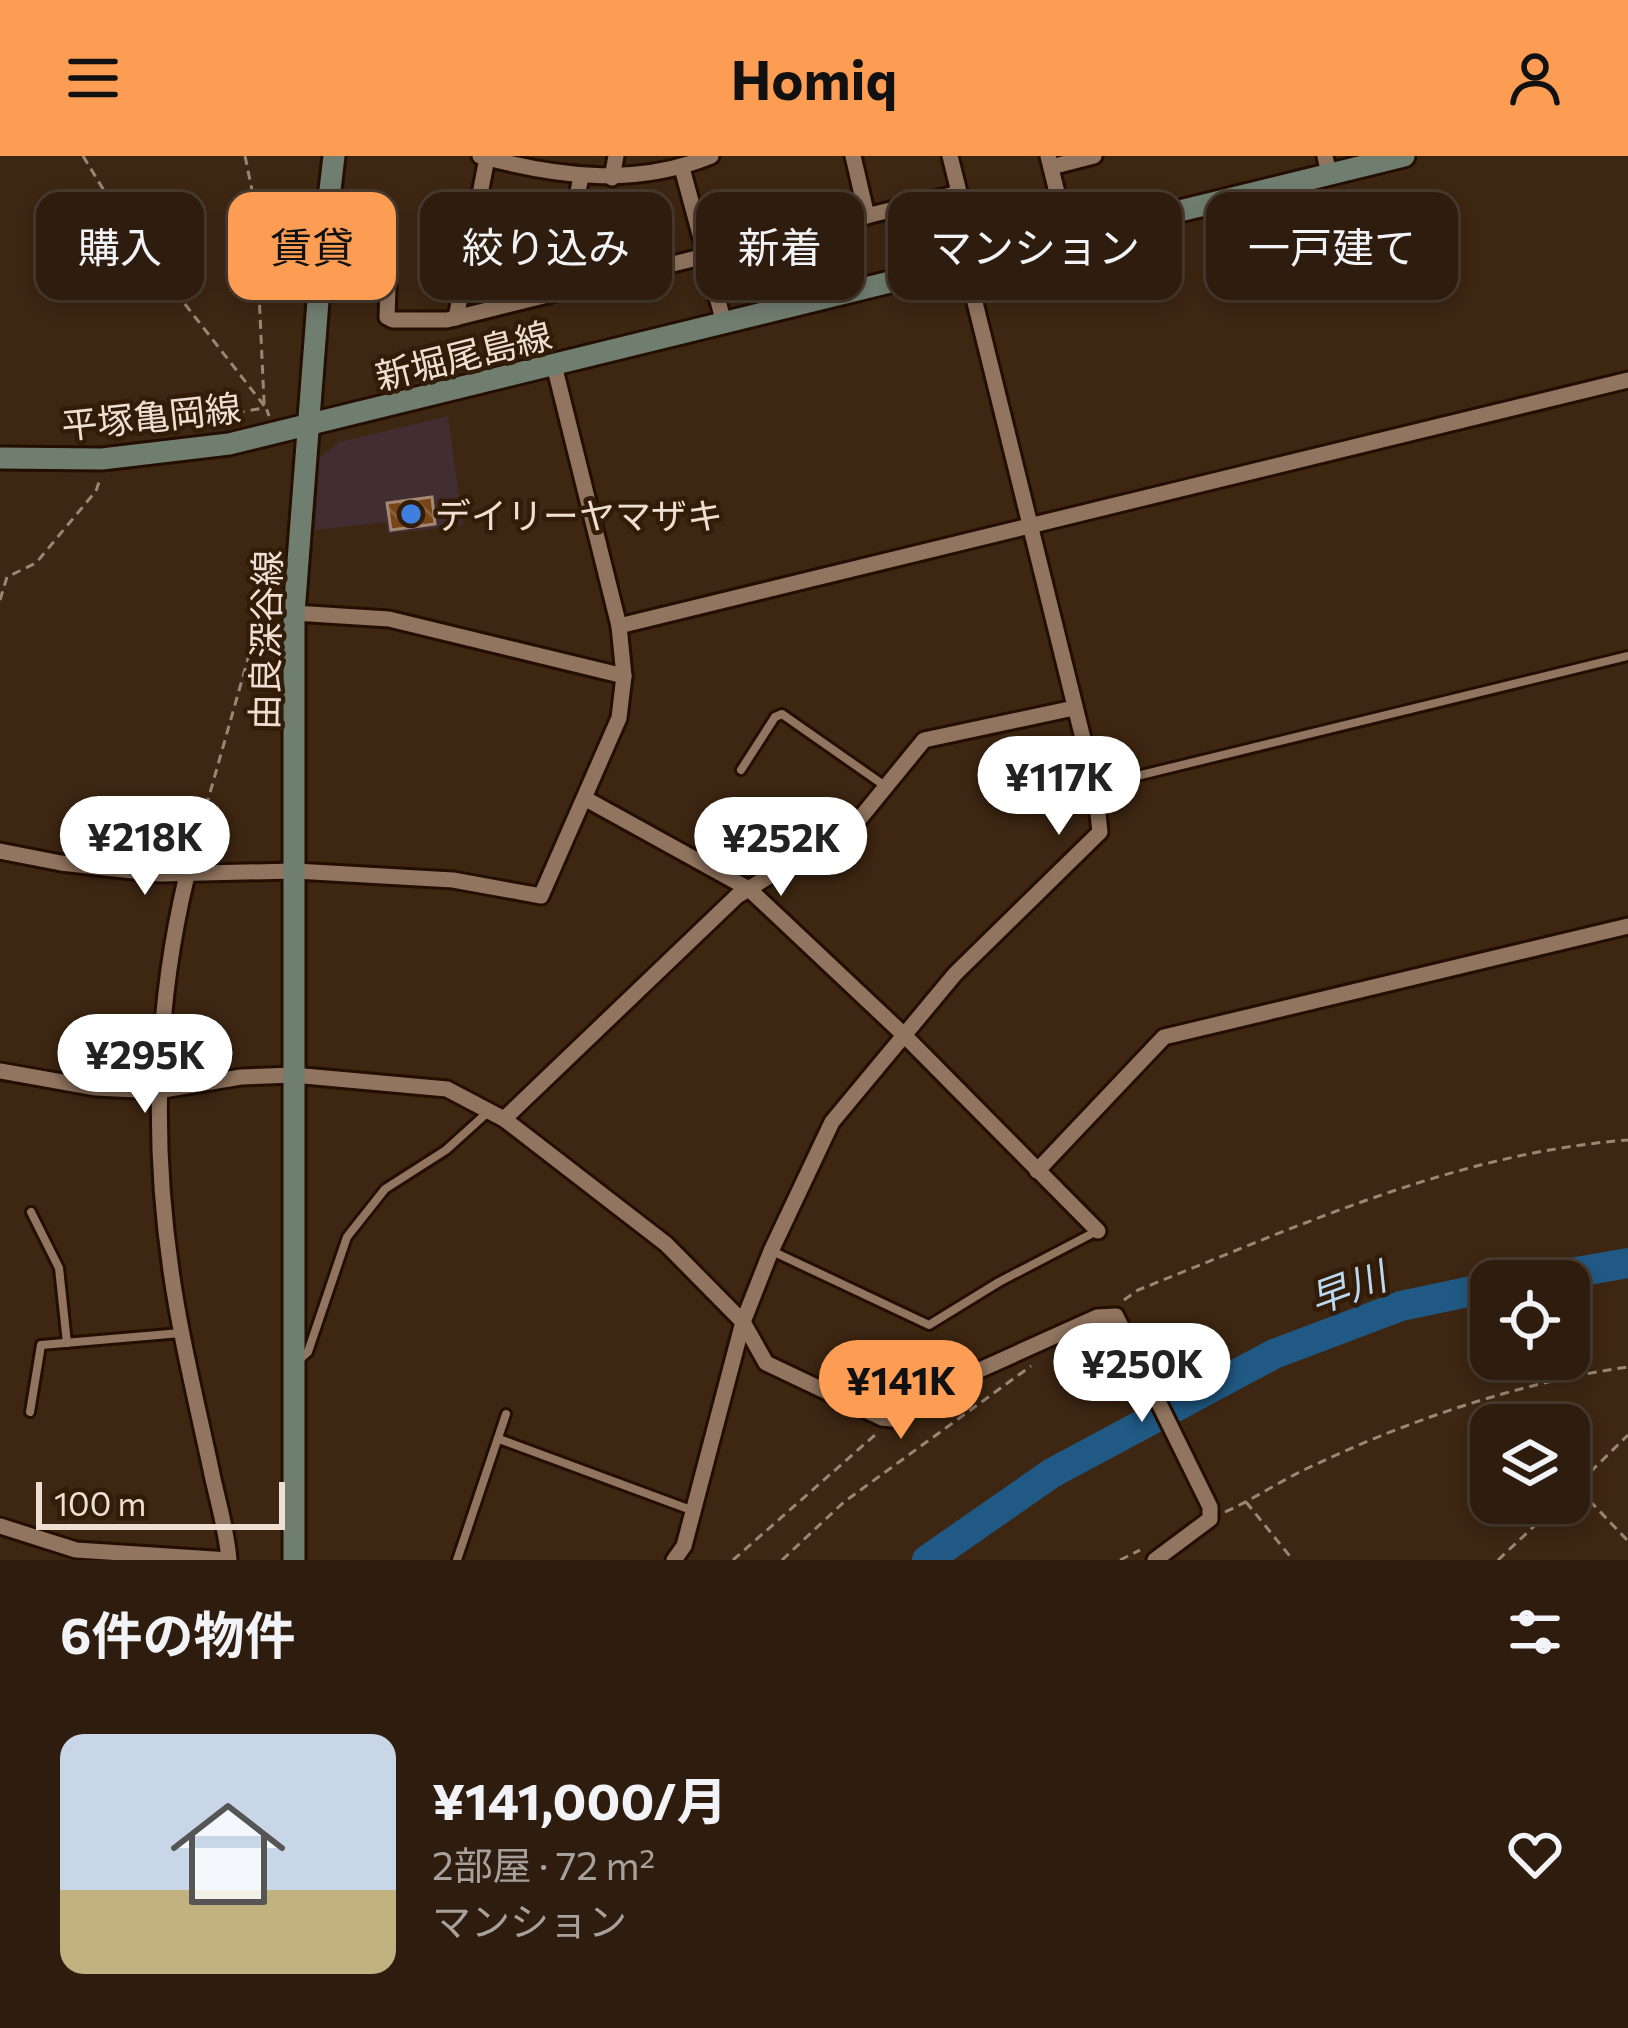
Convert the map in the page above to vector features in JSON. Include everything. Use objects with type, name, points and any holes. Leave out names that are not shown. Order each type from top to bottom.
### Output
[{"type":"main road","name":"由良深谷線","points":[[330,192],[334,156]]},
{"type":"main road","name":"新堀尾島線","points":[[1182,205],[1327,165],[1404,156]]},
{"type":"main road","name":"新堀尾島線","points":[[308,427],[888,282]]},
{"type":"main road","name":"由良深谷線","points":[[294,1560],[294,614],[318,300]]},
{"type":"main road","name":"平塚亀岡線","points":[[0,458],[102,459],[229,444],[308,427]]},
{"type":"street","points":[[611,178],[616,156]]},
{"type":"street","points":[[456,318],[484,157],[581,178],[611,178],[682,168],[711,156]]},
{"type":"street","points":[[853,156],[867,216]]},
{"type":"street","points":[[950,156],[959,192]]},
{"type":"street","points":[[1057,192],[1049,161],[1094,156]]},
{"type":"street","points":[[682,168],[696,219]]},
{"type":"street","points":[[578,192],[581,178]]},
{"type":"street","points":[[864,217],[888,211]]},
{"type":"street","points":[[388,300],[387,317],[393,320],[456,318],[527,300]]},
{"type":"street","points":[[718,300],[724,323]]},
{"type":"street","points":[[674,1560],[684,1546],[743,1322],[832,1121],[955,974],[1100,832],[1095,787],[980,300]]},
{"type":"street","points":[[0,851],[61,863],[186,876],[295,871],[468,882],[541,896],[619,718],[624,676],[619,626],[554,365]]},
{"type":"street","points":[[619,626],[1628,380]]},
{"type":"street","points":[[294,614],[389,619],[624,676]]},
{"type":"street","points":[[496,1115],[749,889],[857,822],[925,740],[1073,708]]},
{"type":"street","points":[[586,799],[749,889],[904,1035],[1098,1231]]},
{"type":"street","points":[[0,1526],[76,1550],[229,1560],[166,1234],[157,1091],[163,1010],[198,834]]},
{"type":"street","points":[[1037,1171],[1164,1037],[1628,926]]},
{"type":"street","points":[[0,1071],[96,1088],[157,1091],[241,1077],[293,1075],[447,1088],[496,1115],[666,1244],[743,1322],[766,1363],[866,1414],[892,1419],[973,1372],[1097,1318],[1115,1316],[1207,1500],[1210,1519],[1155,1560]]},
{"type":"lane","points":[[1095,787],[1628,656]]},
{"type":"lane","points":[[742,770],[782,714],[886,787]]},
{"type":"lane","points":[[294,1364],[308,1352],[347,1237],[385,1190],[496,1115]]},
{"type":"lane","points":[[31,1212],[59,1268],[67,1343]]},
{"type":"lane","points":[[771,1251],[929,1325],[1098,1231]]},
{"type":"lane","points":[[30,1412],[41,1345],[182,1333]]},
{"type":"lane","points":[[457,1560],[506,1414]]},
{"type":"lane","points":[[499,1438],[692,1510]]},
{"type":"path","points":[[82,156],[130,235],[266,408]]},
{"type":"path","points":[[245,156],[255,205],[269,417]]},
{"type":"path","points":[[229,444],[227,418],[232,413],[266,408]]},
{"type":"path","points":[[0,600],[7,577],[36,563],[96,491],[102,459]]},
{"type":"path","points":[[198,834],[283,538]]},
{"type":"path","points":[[0,573],[7,577]]},
{"type":"path","points":[[1138,1290],[1275,1234],[1458,1169],[1628,1140]]},
{"type":"path","points":[[782,1560],[844,1502],[1039,1360]]},
{"type":"path","points":[[1210,1519],[1305,1469],[1447,1414],[1628,1367]]},
{"type":"path","points":[[733,1560],[892,1419]]},
{"type":"path","points":[[1590,1472],[1628,1435]]},
{"type":"path","points":[[1590,1501],[1628,1541]]},
{"type":"path","points":[[1246,1502],[1293,1560]]},
{"type":"path","points":[[1498,1560],[1536,1524]]},
{"type":"shaded area","points":[[448,416],[463,525],[388,534],[386,522],[315,530],[320,457],[340,442]]},
{"type":"building","name":"デイリーヤマザキ","points":[[432,497],[435,524],[391,530],[387,503]]},
{"type":"waterway","name":"早川","points":[[1590,1270],[1628,1263]]},
{"type":"waterway","name":"早川","points":[[927,1560],[1052,1473],[1274,1354],[1401,1306],[1470,1291]]},
{"type":"place","name":"デイリーヤマザキ","points":[[411,514]]}]
